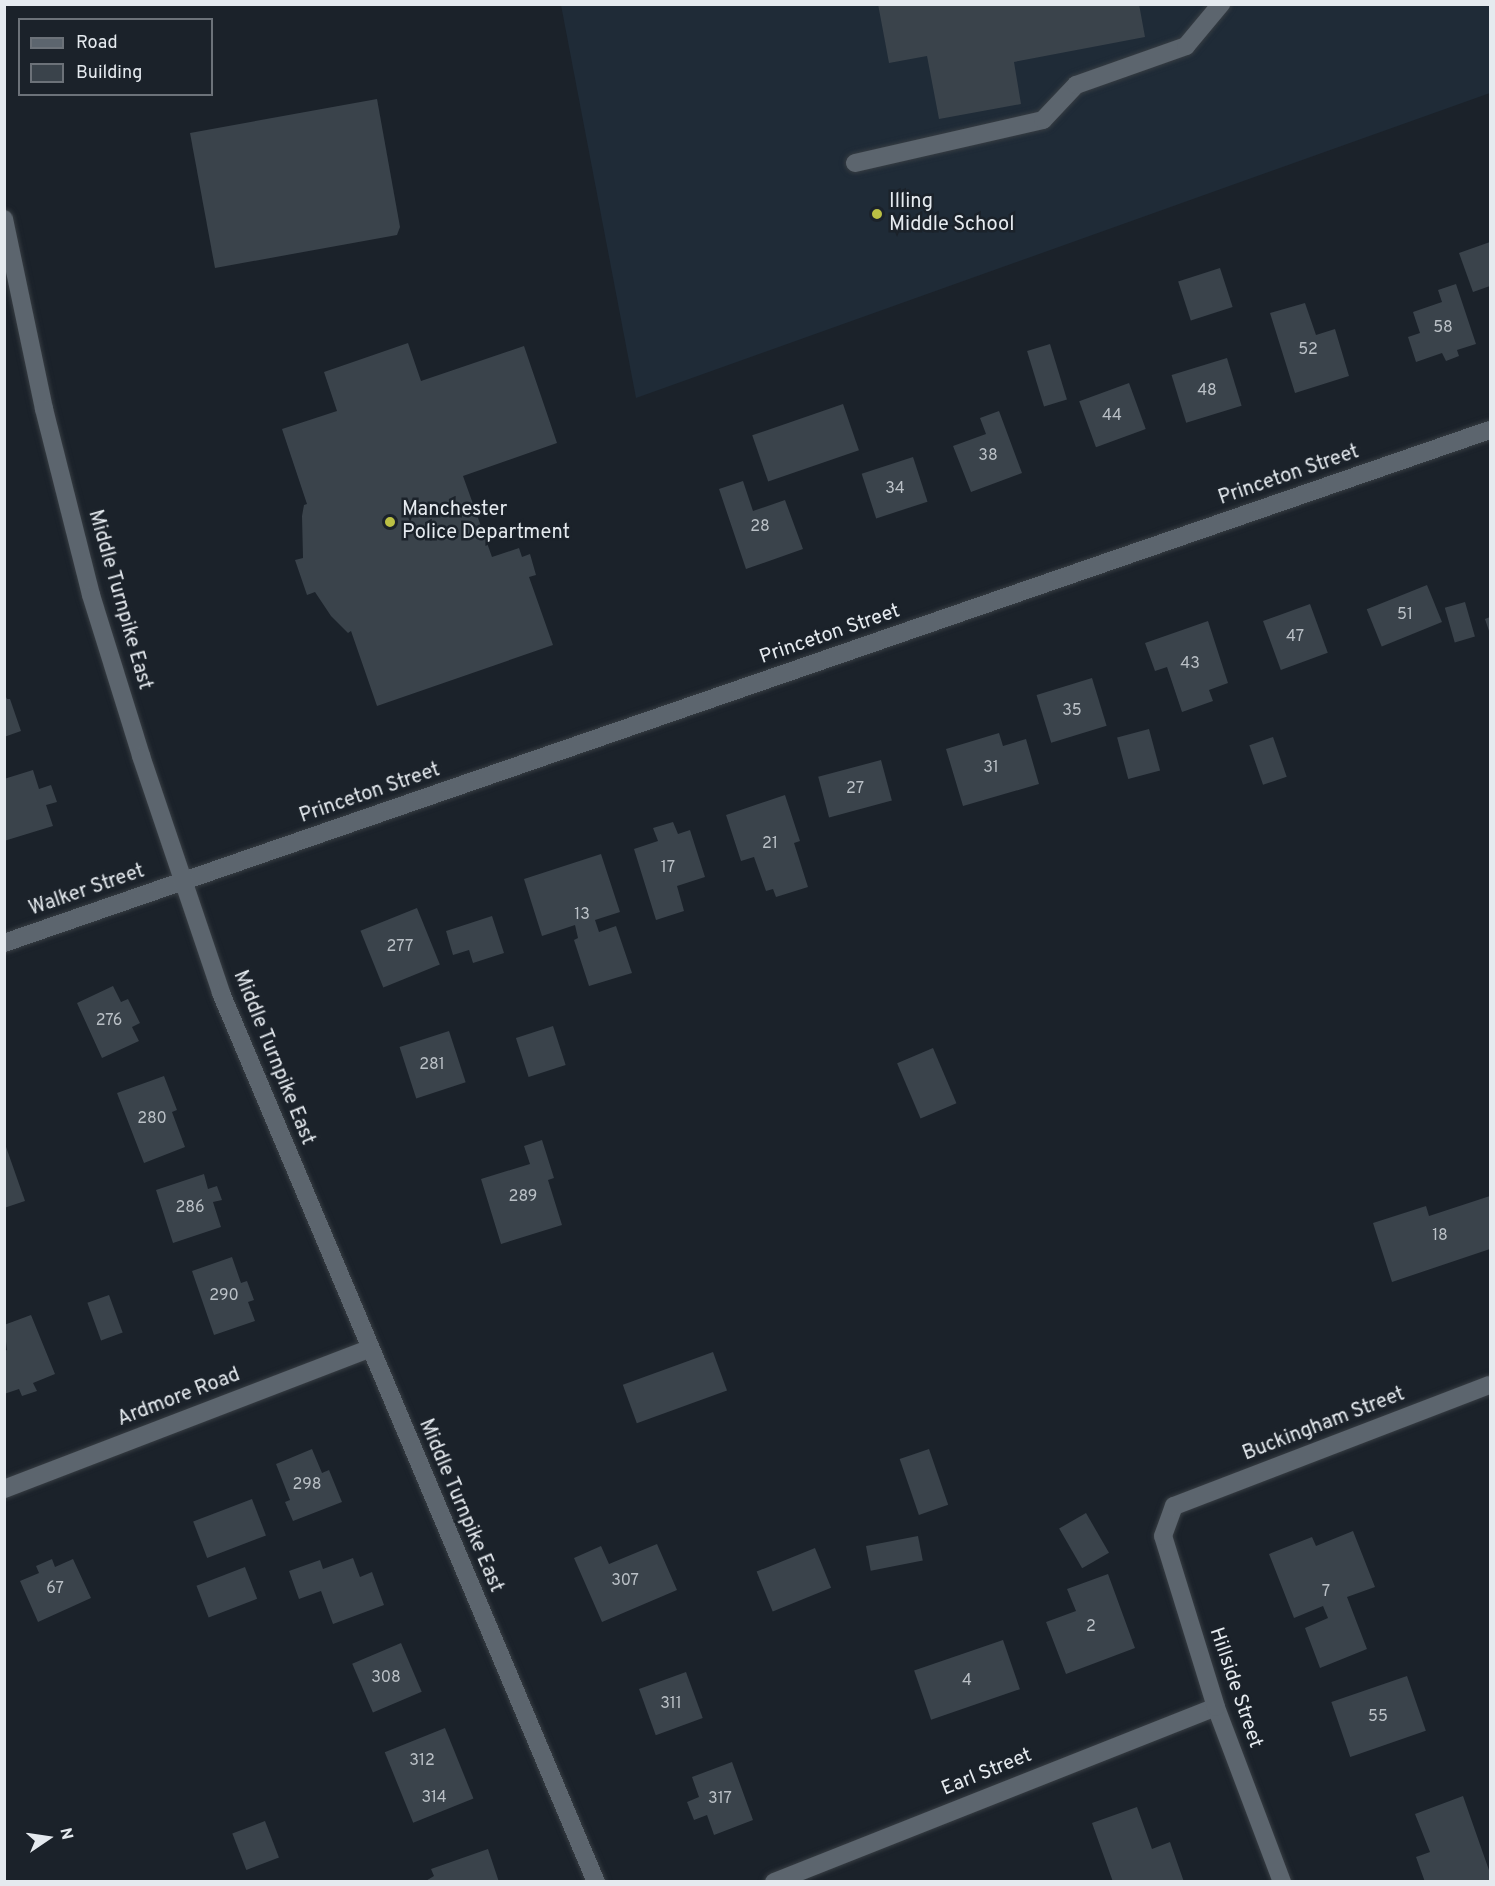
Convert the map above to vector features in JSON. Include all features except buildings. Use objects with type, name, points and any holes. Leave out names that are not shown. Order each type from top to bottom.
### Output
[{"type":"street","points":[[855,163],[1043,120],[1076,85],[1186,46],[1221,4]]},
{"type":"street","name":"Middle Turnpike East","points":[[4,219],[44,409],[92,595],[141,756],[221,993],[369,1349],[596,1881]]},
{"type":"street","name":"Princeton Street","points":[[183,882],[1491,430]]},
{"type":"street","name":"Walker Street","points":[[4,943],[183,882]]},
{"type":"street","name":"Ardmore Road","points":[[4,1489],[369,1349]]},
{"type":"street","name":"Buckingham Street","points":[[1174,1506],[1491,1385]]},
{"type":"street","name":"Hillside Street","points":[[1174,1506],[1163,1536],[1216,1707],[1282,1881]]},
{"type":"street","name":"Earl Street","points":[[774,1881],[1216,1707]]},
{"type":"shaded area","name":"Illing Middle School","points":[[561,5],[1490,5],[1490,93],[636,398]]},
{"type":"place","name":"Illing Middle School","points":[[877,214]]},
{"type":"place","name":"Manchester Police Department","points":[[390,522]]}]
